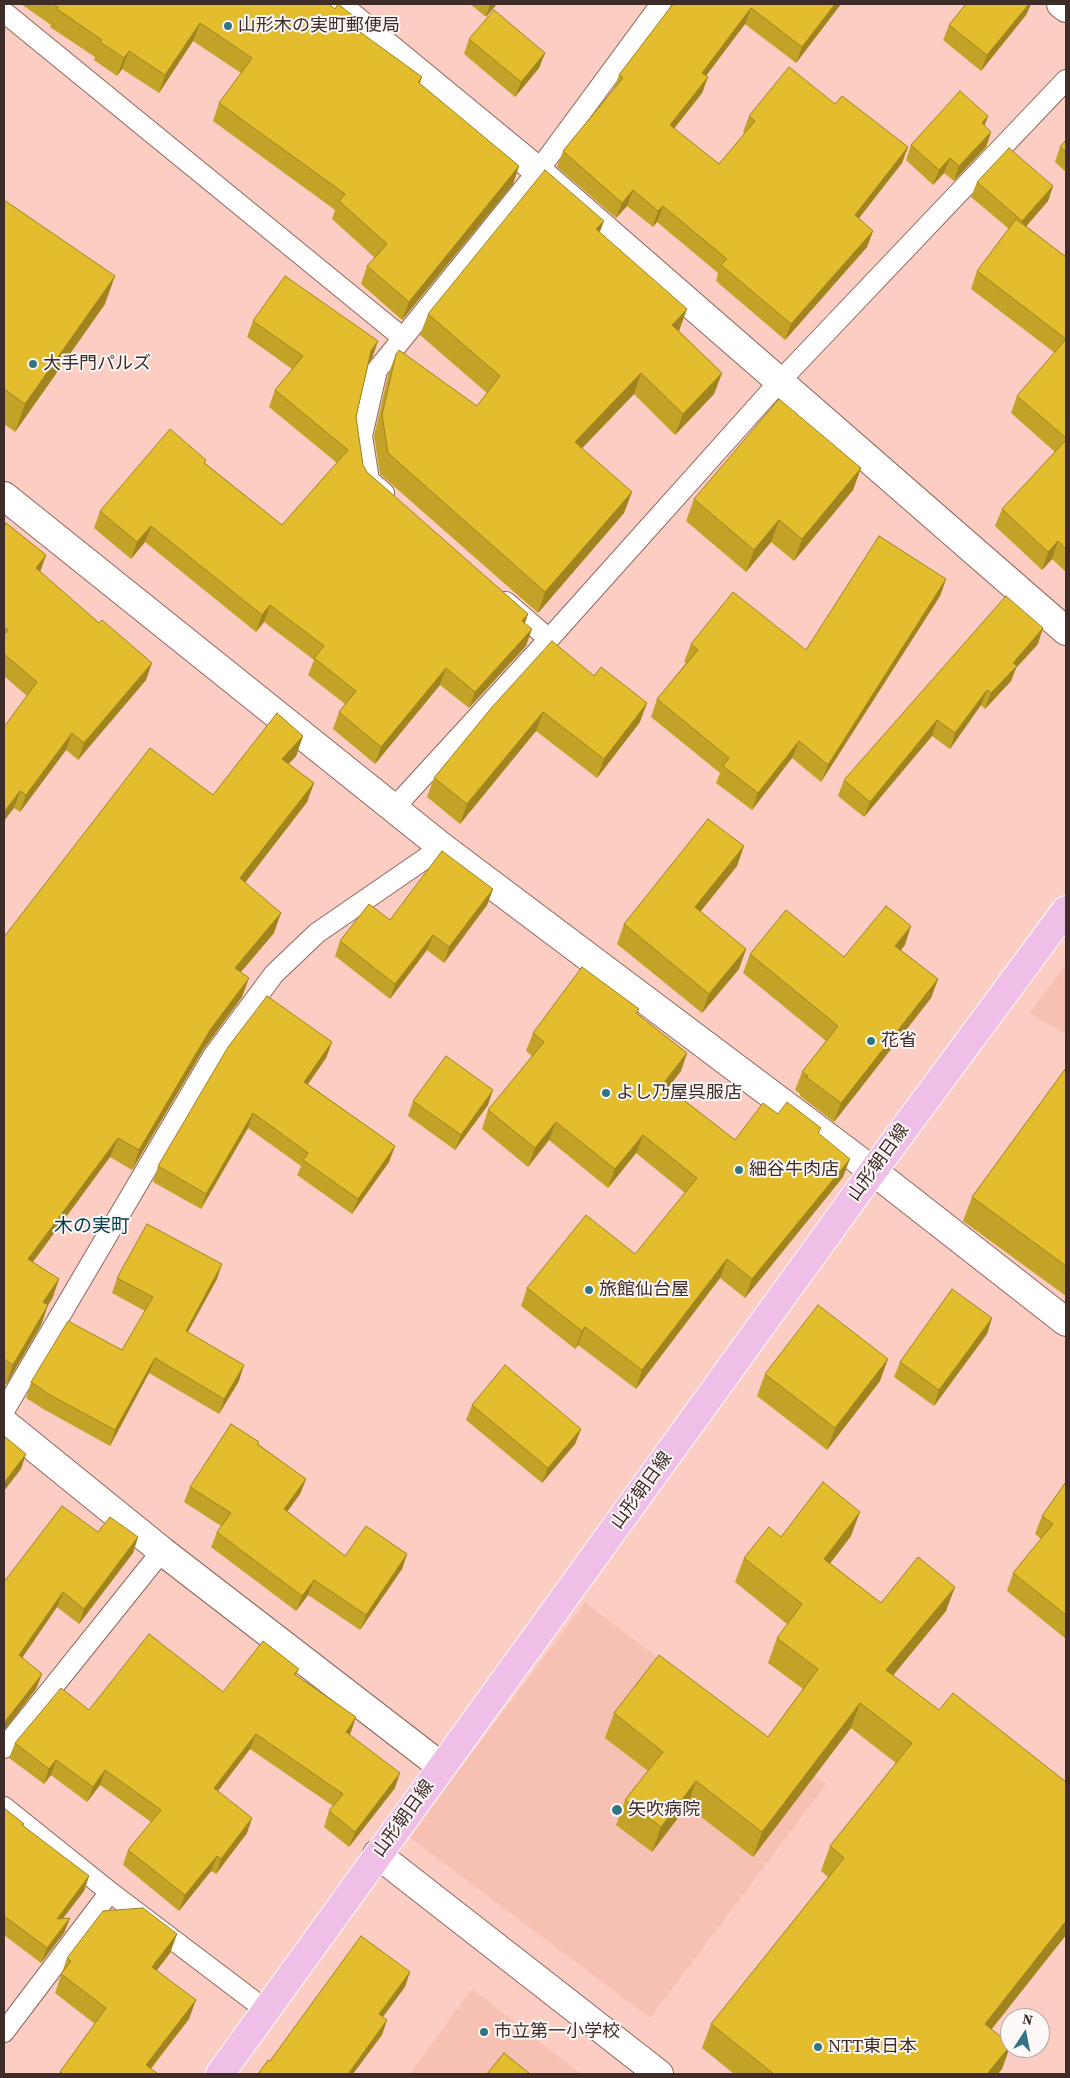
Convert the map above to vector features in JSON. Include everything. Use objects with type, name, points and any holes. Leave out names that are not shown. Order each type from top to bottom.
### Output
[{"type":"main road","name":"山形朝日線","points":[[220,2074],[267,2011],[377,1854],[1066,910]]},
{"type":"street","points":[[335,4],[538,171],[1066,632]]},
{"type":"street","points":[[1061,4],[1066,8]]},
{"type":"street","points":[[4,496],[442,847],[873,1172],[1066,1322]]},
{"type":"street","points":[[4,1423],[162,1551],[442,1767]]},
{"type":"street","points":[[377,1854],[659,2074]]},
{"type":"lane","points":[[398,505],[369,480],[362,436],[377,370],[538,171],[661,4]]},
{"type":"lane","points":[[4,12],[403,338]]},
{"type":"lane","points":[[394,808],[549,639],[780,381],[1066,80]]},
{"type":"lane","points":[[491,588],[549,639]]},
{"type":"lane","points":[[4,1412],[213,1056],[274,974],[317,934],[442,847]]},
{"type":"lane","points":[[4,1748],[162,1551]]},
{"type":"lane","points":[[4,1807],[110,1892],[267,2011]]},
{"type":"lane","points":[[4,2032],[110,1892]]},
{"type":"shaded area","points":[[1066,965],[1066,1034],[1029,1013]]},
{"type":"shaded area","name":"矢吹病院","points":[[585,1603],[826,1784],[650,2018],[409,1837]]},
{"type":"shaded area","name":"市立第一小学校","points":[[472,1989],[581,2074],[410,2074]]},
{"type":"building","points":[[53,4],[329,4],[335,9],[338,4],[361,22],[356,29],[422,77],[418,82],[519,166],[409,302],[367,266],[387,244],[339,201],[345,194],[219,103],[252,58],[200,23],[165,75],[129,51],[124,58],[100,42],[102,40],[57,9],[58,7]]},
{"type":"building","points":[[673,4],[835,4],[802,47],[751,8],[702,73],[708,77],[670,125],[719,164],[755,121],[749,116],[789,67],[835,104],[842,96],[908,147],[855,215],[873,231],[791,324],[721,265],[727,259],[663,206],[658,211],[633,190],[622,203],[563,151],[623,78],[619,75]]},
{"type":"building","points":[[966,4],[1029,4],[987,55],[949,25]]},
{"type":"building","points":[[494,10],[545,53],[521,82],[469,39]]},
{"type":"building","points":[[960,91],[988,116],[982,123],[991,132],[959,166],[950,158],[939,170],[911,145]]},
{"type":"building","points":[[1066,140],[1066,152],[1060,147]]},
{"type":"building","points":[[1009,148],[1053,186],[1022,221],[977,182]]},
{"type":"building","points":[[545,170],[604,221],[596,229],[687,309],[672,325],[722,373],[683,414],[641,373],[575,442],[632,492],[545,592],[388,453],[382,415],[396,354],[399,350],[477,406],[500,376],[428,314]]},
{"type":"building","name":"大手門パルズ","points":[[4,200],[115,276],[25,404],[4,389]]},
{"type":"building","points":[[1016,219],[1066,257],[1066,339],[977,271]]},
{"type":"building","points":[[285,276],[378,341],[371,351],[356,417],[363,465],[367,472],[528,614],[522,621],[532,629],[475,692],[446,668],[381,747],[339,712],[356,691],[314,658],[324,646],[270,605],[262,615],[151,526],[137,542],[100,511],[170,429],[206,460],[204,463],[282,525],[348,450],[275,390],[303,356],[253,321]]},
{"type":"building","points":[[1066,339],[1066,438],[1017,396]]},
{"type":"building","points":[[779,399],[861,468],[802,539],[779,520],[754,550],[694,499]]},
{"type":"building","points":[[1066,440],[1066,549],[1058,541],[1048,552],[1002,509]]},
{"type":"building","points":[[6,523],[46,555],[36,568],[99,623],[102,620],[152,663],[84,743],[72,733],[26,795],[20,791],[4,812],[4,727],[37,682],[4,654],[4,635],[8,630],[4,627],[4,526]]},
{"type":"building","points":[[879,536],[946,579],[828,765],[799,741],[758,793],[723,766],[729,758],[657,699],[698,650],[691,644],[733,592],[806,650]]},
{"type":"building","points":[[1006,596],[1043,628],[1013,663],[1017,666],[991,693],[987,690],[955,733],[937,720],[870,802],[844,780]]},
{"type":"building","points":[[552,641],[594,676],[601,667],[647,703],[604,759],[543,712],[467,804],[434,778],[493,706]]},
{"type":"building","points":[[277,713],[303,736],[282,759],[314,783],[240,878],[281,913],[235,968],[249,978],[210,1030],[139,1150],[118,1138],[28,1259],[59,1279],[43,1302],[48,1305],[13,1365],[4,1359],[4,937],[150,748],[213,795]]},
{"type":"building","points":[[708,819],[744,846],[695,907],[746,949],[709,994],[624,924]]},
{"type":"building","points":[[442,851],[493,889],[449,947],[433,935],[395,984],[340,941],[369,904],[390,920]]},
{"type":"building","points":[[886,906],[911,926],[895,946],[938,979],[841,1103],[802,1072],[838,1026],[750,954],[786,910],[844,957]]},
{"type":"building","points":[[582,967],[639,1009],[636,1013],[687,1053],[663,1084],[735,1140],[763,1103],[778,1114],[787,1102],[821,1128],[818,1133],[850,1159],[752,1279],[727,1259],[642,1370],[585,1327],[582,1331],[527,1288],[586,1215],[635,1254],[697,1178],[643,1135],[615,1169],[556,1122],[535,1148],[488,1110],[544,1042],[533,1033]]},
{"type":"building","points":[[267,996],[332,1042],[304,1082],[395,1146],[358,1199],[303,1160],[308,1153],[253,1113],[206,1194],[158,1166],[228,1047]]},
{"type":"building","points":[[446,1056],[493,1090],[461,1135],[413,1101]]},
{"type":"building","points":[[1066,1068],[1066,1266],[972,1197]]},
{"type":"building","points":[[147,1224],[222,1264],[186,1331],[244,1365],[224,1399],[155,1358],[115,1430],[50,1395],[31,1382],[68,1321],[122,1350],[153,1297],[117,1278]]},
{"type":"building","points":[[952,1289],[992,1318],[939,1390],[900,1362]]},
{"type":"building","points":[[818,1305],[888,1359],[835,1428],[765,1374]]},
{"type":"building","points":[[505,1365],[581,1429],[548,1468],[472,1405]]},
{"type":"building","points":[[231,1424],[259,1442],[257,1444],[306,1479],[284,1509],[345,1556],[366,1526],[407,1554],[366,1615],[314,1580],[302,1596],[217,1532],[231,1513],[190,1487]]},
{"type":"building","points":[[4,1436],[26,1454],[4,1483]]},
{"type":"building","points":[[823,1482],[860,1512],[824,1559],[881,1603],[918,1557],[955,1587],[886,1670],[939,1710],[953,1693],[1066,1782],[1066,1921],[985,2024],[1000,2036],[1000,2058],[987,2074],[774,2074],[711,2024],[844,1858],[830,1846],[912,1743],[860,1703],[762,1832],[696,1781],[661,1827],[625,1800],[663,1752],[614,1713],[659,1655],[768,1737],[818,1669],[777,1638],[802,1604],[744,1558],[769,1527],[781,1537]]},
{"type":"building","points":[[1066,1482],[1066,1615],[1013,1573],[1053,1524],[1042,1516]]},
{"type":"building","points":[[62,1506],[98,1532],[110,1517],[138,1537],[84,1609],[63,1592],[19,1655],[42,1674],[4,1723],[4,1582]]},
{"type":"building","points":[[149,1634],[223,1692],[263,1641],[299,1669],[294,1674],[356,1717],[346,1732],[400,1773],[355,1832],[329,1811],[343,1794],[256,1734],[214,1788],[252,1818],[221,1859],[217,1856],[185,1895],[128,1850],[161,1810],[105,1770],[93,1787],[56,1760],[49,1769],[15,1743],[61,1688],[89,1710]]},
{"type":"building","points":[[4,1808],[24,1824],[22,1825],[89,1876],[57,1919],[70,1918],[47,1948],[4,1916]]},
{"type":"building","points":[[143,1908],[177,1934],[152,1967],[196,2000],[146,2065],[158,2074],[63,2074],[60,2072],[106,2008],[61,1974],[71,1961],[67,1958],[103,1911]]},
{"type":"building","points":[[361,1936],[410,1972],[379,2014],[387,2020],[348,2074],[258,2074],[268,2060],[270,2061]]},
{"type":"building","points":[[504,2053],[530,2074],[487,2074]]},
{"type":"place","name":"山形木の実町郵便局","points":[[228,26]]},
{"type":"place","name":"大手門パルズ","points":[[33,364]]},
{"type":"place","name":"花省","points":[[871,1041]]},
{"type":"place","name":"よし乃屋呉服店","points":[[606,1093]]},
{"type":"place","name":"細谷牛肉店","points":[[739,1170]]},
{"type":"place","name":"旅館仙台屋","points":[[589,1290]]},
{"type":"place","name":"矢吹病院","points":[[617,1810]]},
{"type":"place","name":"市立第一小学校","points":[[484,2032]]},
{"type":"place","name":"NTT東日本","points":[[818,2047]]},
{"type":"district","name":"木の実町","points":[[92,1227]]}]
